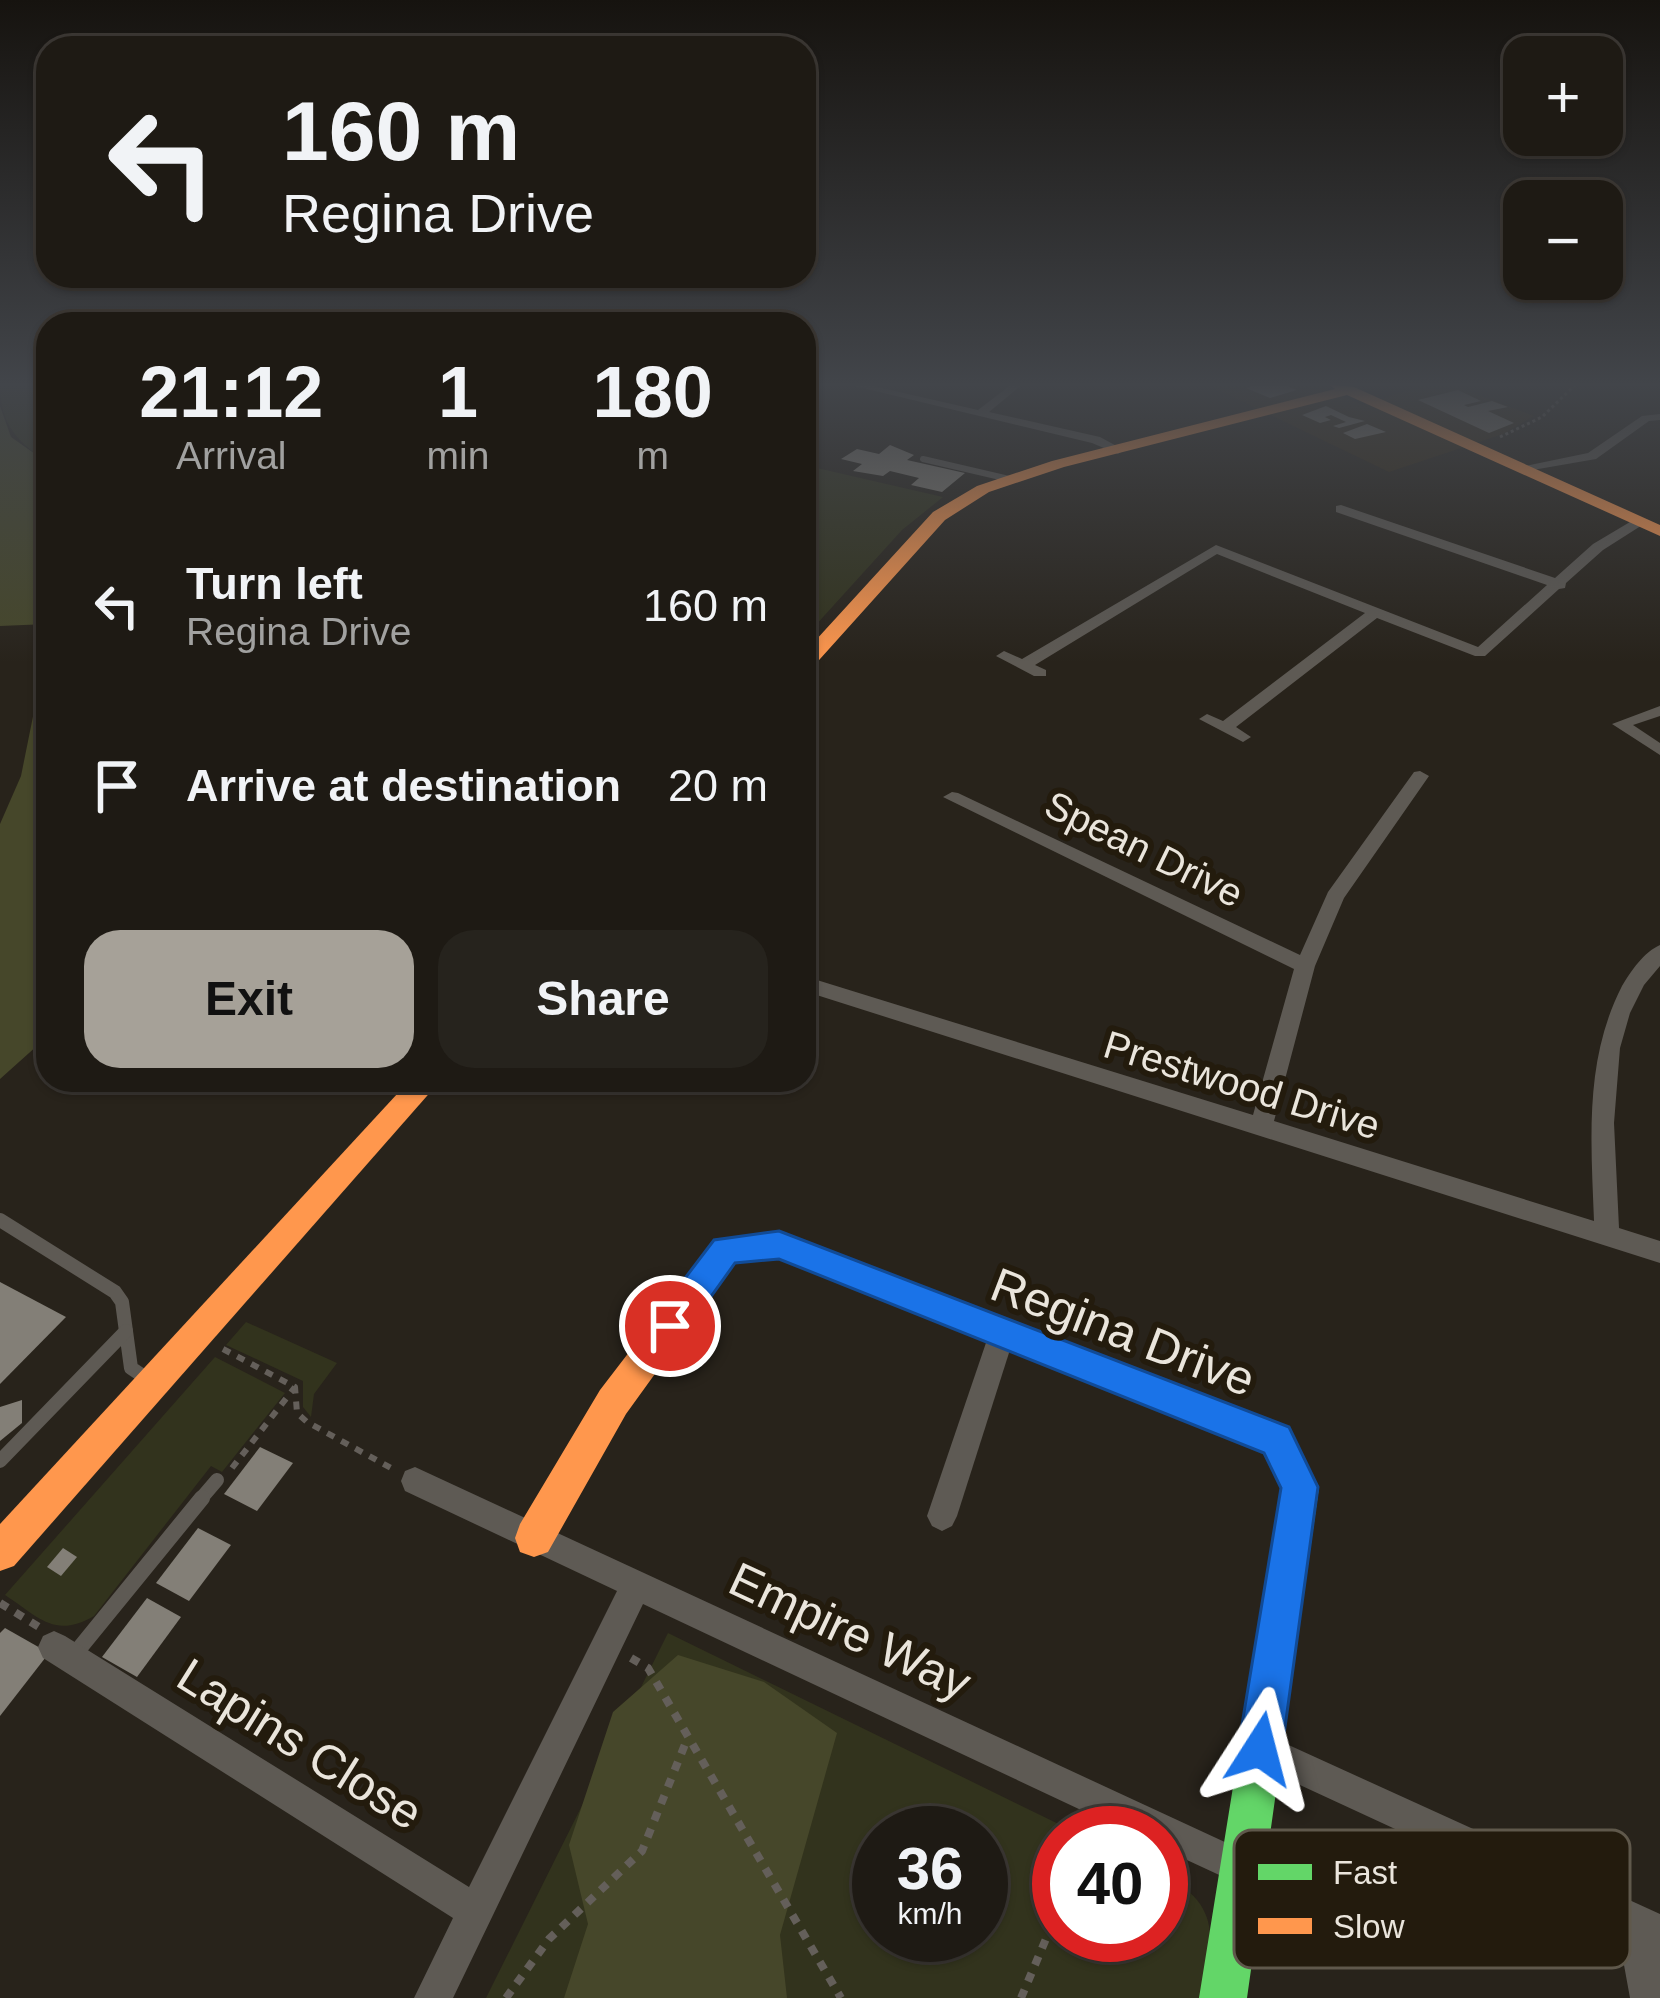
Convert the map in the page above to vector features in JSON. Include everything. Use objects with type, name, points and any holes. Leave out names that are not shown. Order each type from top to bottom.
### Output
[{"type":"street","points":[[816,651],[939,516],[1016,477]]},
{"type":"street","points":[[1542,477],[1650,526]]},
{"type":"street","points":[[1341,509],[1560,584]]},
{"type":"street","points":[[1023,665],[1216,549],[1480,653],[1598,547],[1650,526]]},
{"type":"street","points":[[1243,737],[1216,724],[1375,612]]},
{"type":"street","points":[[1004,656],[1040,673]]},
{"type":"street","points":[[1660,711],[1620,724],[1660,750]]},
{"type":"street","points":[[1260,1129],[1305,966],[1335,897],[1420,776]]},
{"type":"street","name":"Spean Drive","points":[[952,797],[1305,966]]},
{"type":"street","points":[[1607,1234],[1602,1088],[1611,1037],[1631,991],[1660,952]]},
{"type":"street","name":"Prestwood Drive","points":[[816,987],[1660,1252]]},
{"type":"street","points":[[0,1552],[416,1092]]},
{"type":"street","name":"Regina Drive","points":[[534,1538],[613,1402],[726,1250],[779,1245],[1276,1440],[1300,1487],[1249,1830]]},
{"type":"street","points":[[942,1516],[1002,1334]]},
{"type":"street","name":"Empire Way","points":[[415,1480],[1234,1864]]},
{"type":"street","points":[[433,1998],[637,1584]]},
{"type":"street","name":"Lapins Close","points":[[63,1652],[476,1912]]},
{"type":"street","points":[[1260,1749],[1436,1830]]},
{"type":"street","points":[[1647,1927],[1649,1998]]},
{"type":"street","name":"Regina Drive","points":[[1223,1998],[1234,1930]]},
{"type":"lane","points":[[1001,477],[1009,479]]},
{"type":"lane","points":[[0,1220],[115,1292],[122,1302],[131,1368],[154,1383]]},
{"type":"lane","points":[[0,1461],[126,1331]]},
{"type":"lane","points":[[63,1652],[217,1480]]},
{"type":"path","points":[[196,1336],[296,1387]]},
{"type":"path","points":[[217,1480],[221,1482],[296,1387]]},
{"type":"path","points":[[296,1387],[297,1413],[308,1422],[415,1480]]},
{"type":"path","points":[[0,1604],[56,1636],[63,1652]]},
{"type":"path","points":[[608,1644],[648,1668],[841,1998]]},
{"type":"path","points":[[506,1998],[549,1939],[642,1851],[689,1736]]},
{"type":"path","points":[[1021,1998],[1036,1962]]},
{"type":"green space","points":[[0,477],[36,477],[36,624],[0,626]]},
{"type":"green space","points":[[816,477],[857,477],[943,497],[902,530],[816,625]]},
{"type":"green space","points":[[36,702],[36,1047],[0,1079],[0,824],[21,776]]},
{"type":"green space","points":[[246,1322],[337,1363],[314,1394],[311,1417],[303,1407],[303,1381],[226,1345]]},
{"type":"green space","points":[[215,1357],[285,1393],[222,1472],[211,1466],[94,1616],[57,1625],[5,1595]]},
{"type":"green space","points":[[668,1633],[1032,1811],[1032,1962],[1188,1962],[1188,1892],[1209,1925],[1203,1998],[486,1998]]},
{"type":"green space","points":[[678,1655],[764,1682],[837,1733],[780,1935],[787,1998],[564,1998],[588,1924],[569,1845],[613,1712]]},
{"type":"building","points":[[960,477],[942,492],[911,485],[919,478]]},
{"type":"building","points":[[0,1282],[66,1317],[0,1384]]},
{"type":"building","points":[[22,1400],[22,1423],[0,1441],[0,1407]]},
{"type":"building","points":[[260,1447],[293,1463],[257,1511],[224,1494]]},
{"type":"building","points":[[198,1528],[231,1545],[189,1601],[156,1583]]},
{"type":"building","points":[[63,1548],[77,1557],[61,1576],[47,1567]]},
{"type":"building","points":[[147,1598],[181,1617],[137,1677],[102,1657]]},
{"type":"building","points":[[5,1628],[49,1653],[0,1716],[0,1633]]},
{"type":"traffic: fast","points":[[1178,1402],[1276,1440],[1300,1487],[1248,1830]]},
{"type":"traffic: fast","points":[[1223,1998],[1234,1925]]},
{"type":"traffic: slow","points":[[816,652],[939,516],[983,489],[1018,477]]},
{"type":"traffic: slow","points":[[1541,477],[1660,531]]},
{"type":"traffic: slow","points":[[0,1552],[416,1092]]},
{"type":"traffic: slow","points":[[534,1538],[613,1402],[726,1250],[780,1245],[1178,1402]]},
{"type":"route","points":[[670,1326],[726,1250],[779,1245],[1276,1440],[1300,1487],[1260,1749]]}]
